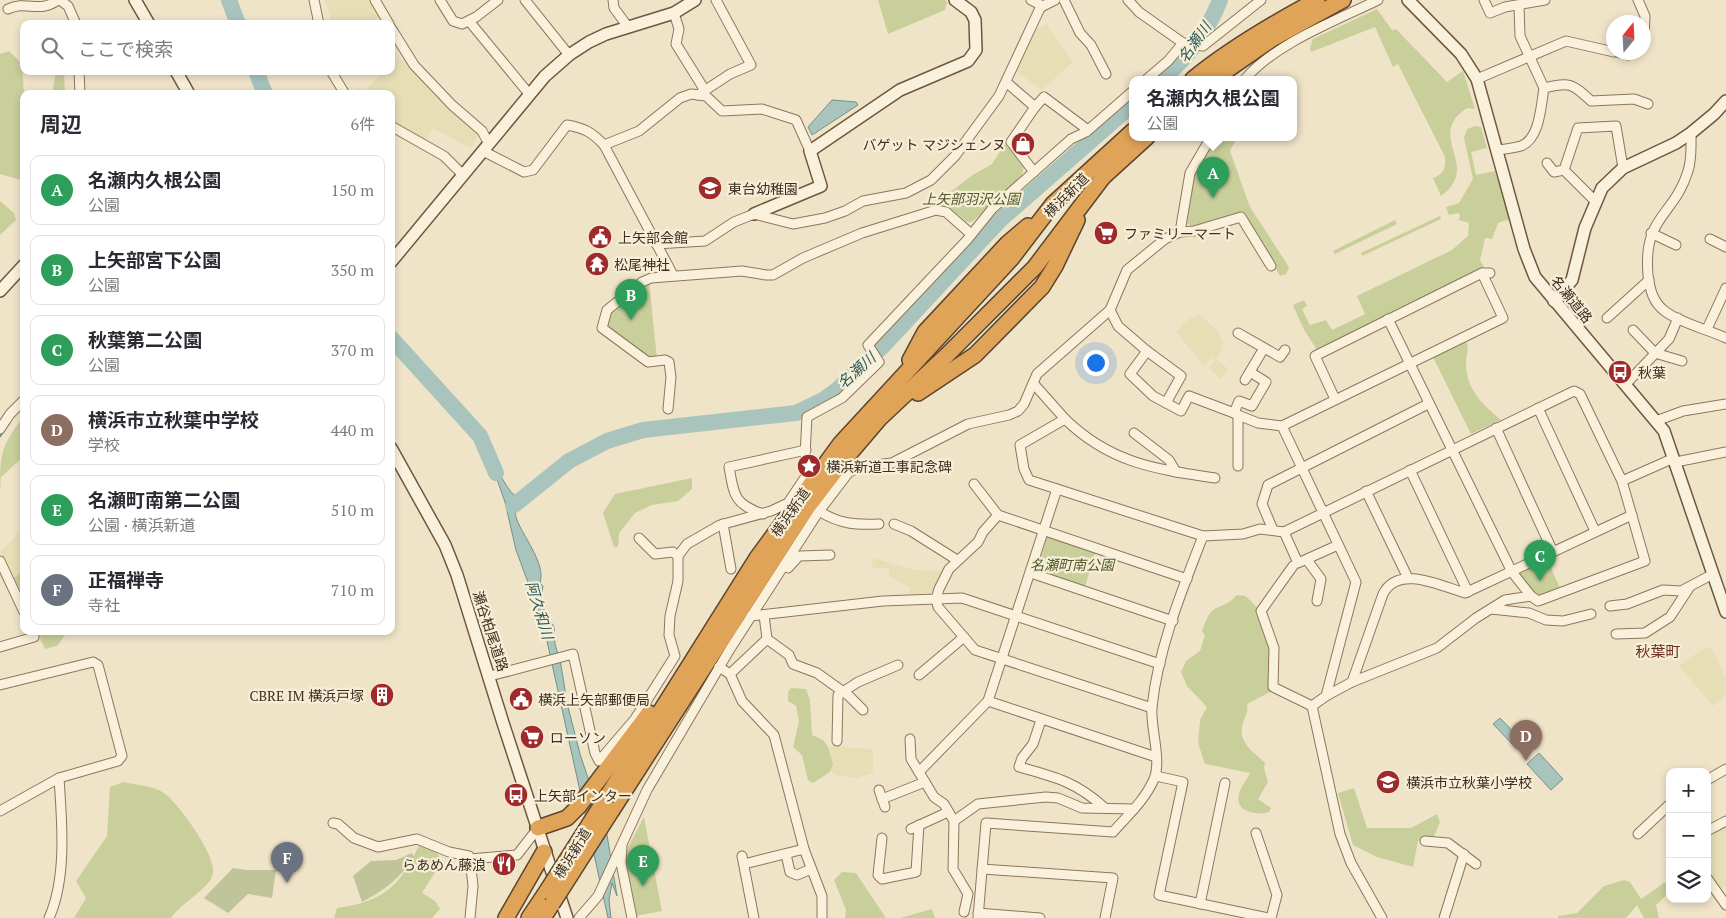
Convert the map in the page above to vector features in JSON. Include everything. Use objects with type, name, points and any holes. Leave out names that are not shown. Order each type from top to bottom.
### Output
[{"type":"highway","points":[[1197,76],[1216,60],[1288,15],[1317,0]]},
{"type":"highway","points":[[1218,76],[1272,38],[1343,0]]},
{"type":"highway","name":"横浜新道","points":[[543,918],[550,898],[610,802],[704,642],[794,500],[841,443],[1011,259],[1054,204],[1129,135]]},
{"type":"highway","name":"横浜新道","points":[[610,802],[806,509],[839,466],[880,418],[947,356],[1035,267],[1103,177],[1144,141]]},
{"type":"highway","points":[[794,500],[804,479]]},
{"type":"highway","points":[[538,828],[566,818],[579,806],[704,642]]},
{"type":"highway","points":[[506,918],[544,852]]},
{"type":"highway","name":"横浜新道","points":[[529,918],[550,898]]},
{"type":"street","points":[[8,9],[18,4],[42,8],[59,0],[68,6],[74,20]]},
{"type":"street","points":[[135,0],[147,20]]},
{"type":"street","points":[[314,0],[318,20]]},
{"type":"street","points":[[375,0],[387,20]]},
{"type":"street","points":[[440,0],[453,20],[462,24],[498,0]]},
{"type":"street","points":[[525,0],[569,55]]},
{"type":"street","points":[[613,0],[614,8],[628,27]]},
{"type":"street","points":[[395,257],[530,94],[569,55],[604,35],[674,13],[695,0]]},
{"type":"street","points":[[604,145],[639,131],[680,98],[701,92],[730,74],[751,65],[716,0]]},
{"type":"street","points":[[810,151],[900,90],[968,61],[976,50],[975,20],[970,12],[955,0]]},
{"type":"street","points":[[1031,0],[1041,6]]},
{"type":"street","points":[[754,214],[793,224],[825,218],[846,211],[863,201],[917,189],[931,180],[955,156],[994,104],[1041,6],[1055,0]]},
{"type":"street","points":[[1064,0],[1080,33],[1091,45],[1106,74]]},
{"type":"street","points":[[1128,0],[1139,12],[1185,44],[1203,46],[1261,0]]},
{"type":"street","points":[[1247,76],[1254,68],[1301,38],[1378,0]]},
{"type":"street","name":"名瀬道路","points":[[1408,0],[1461,54],[1477,79],[1529,273],[1664,431],[1726,612]]},
{"type":"street","points":[[1484,0],[1490,13],[1505,7],[1545,0]]},
{"type":"street","points":[[1638,0],[1646,15]]},
{"type":"street","points":[[1497,150],[1523,145],[1533,135],[1544,88],[1520,36],[1519,6]]},
{"type":"street","points":[[656,244],[705,242],[734,222],[821,186],[810,151],[796,120],[762,110],[722,111],[701,92],[676,44],[678,29],[674,13]]},
{"type":"street","points":[[469,21],[530,94]]},
{"type":"street","points":[[395,37],[424,76],[482,131],[486,147],[524,172],[534,170],[567,125],[583,128],[593,133],[604,145],[673,275]]},
{"type":"street","points":[[1477,79],[1566,41],[1606,50]]},
{"type":"street","points":[[1150,76],[1185,44]]},
{"type":"street","points":[[79,75],[80,90]]},
{"type":"street","points":[[178,75],[187,90]]},
{"type":"street","points":[[333,75],[343,90]]},
{"type":"street","points":[[1006,82],[1035,106]]},
{"type":"street","points":[[1544,88],[1562,84],[1574,85],[1591,101],[1634,99],[1648,104]]},
{"type":"street","points":[[763,514],[745,507],[738,501],[734,495],[729,466],[805,453],[807,417],[842,398],[879,362],[868,345],[992,209],[1071,139],[1088,130],[1129,94]]},
{"type":"street","points":[[1034,172],[1011,142],[1035,106],[1044,97],[1088,130]]},
{"type":"street","points":[[1554,301],[1572,280],[1580,242],[1602,188],[1623,168],[1676,143],[1691,133],[1726,101]]},
{"type":"street","points":[[1564,170],[1578,128],[1616,126],[1623,168]]},
{"type":"street","points":[[395,128],[444,156],[463,175]]},
{"type":"street","points":[[1691,133],[1688,171],[1682,187],[1651,233],[1647,260],[1651,293],[1656,303],[1678,318],[1726,338]]},
{"type":"street","points":[[1180,232],[1190,174],[1209,141]]},
{"type":"street","points":[[1547,163],[1554,172],[1564,170]]},
{"type":"street","points":[[1564,170],[1596,202]]},
{"type":"street","points":[[668,409],[671,377],[669,362],[665,360],[648,362],[602,328],[607,310],[642,282],[651,278],[673,275],[742,271],[766,276],[773,275],[804,258],[862,233],[936,210],[946,212],[971,234]]},
{"type":"street","points":[[579,918],[598,896],[647,790],[719,667],[819,511],[849,472],[864,466],[892,462],[968,424],[1009,415],[1018,411],[1024,404],[1037,374],[1110,310],[1127,270],[1165,239],[1180,232],[1194,231],[1241,218],[1271,266]]},
{"type":"street","points":[[1651,233],[1676,245]]},
{"type":"street","points":[[1710,239],[1726,247]]},
{"type":"street","points":[[0,291],[20,272]]},
{"type":"street","points":[[1147,351],[1130,374],[1153,396],[1181,411],[1189,396],[1258,423],[1282,426],[1504,318],[1486,273],[1315,356],[1335,399]]},
{"type":"street","points":[[1607,318],[1649,280]]},
{"type":"street","points":[[1707,329],[1726,288]]},
{"type":"street","points":[[1110,310],[1118,326],[1147,351],[1181,376],[1166,403]]},
{"type":"street","points":[[1625,385],[1669,339],[1678,318]]},
{"type":"street","points":[[1065,419],[1020,445],[1024,469],[1029,480],[1204,536],[1242,534],[1260,529],[1284,532],[1322,512],[1452,450],[1496,428],[1574,391],[1580,394],[1622,480],[1645,561],[1538,601],[1532,596],[1512,572],[1452,450],[1428,404],[1388,319]]},
{"type":"street","points":[[1634,330],[1655,353],[1682,361]]},
{"type":"street","points":[[1244,333],[1280,357],[1284,350]]},
{"type":"street","points":[[1238,466],[1236,414],[1239,401],[1252,406],[1266,382],[1247,376],[1264,348]]},
{"type":"street","points":[[1033,383],[1082,435],[1106,451],[1152,468],[1215,478]]},
{"type":"street","points":[[0,429],[10,414],[20,404]]},
{"type":"street","points":[[1273,530],[1262,504],[1268,485],[1428,404]]},
{"type":"street","points":[[1656,421],[1683,411],[1726,404]]},
{"type":"street","points":[[1538,408],[1594,531]]},
{"type":"street","points":[[1282,426],[1356,582],[1326,696]]},
{"type":"street","points":[[1496,428],[1553,552]]},
{"type":"street","points":[[1134,433],[1169,460],[1176,472]]},
{"type":"street","points":[[1622,480],[1675,460],[1726,452]]},
{"type":"street","name":"瀬谷柏尾道路","points":[[395,455],[448,552],[490,676],[503,723],[566,918]]},
{"type":"street","points":[[1410,470],[1468,592]]},
{"type":"street","points":[[974,484],[998,515],[1187,578]]},
{"type":"street","points":[[919,772],[988,701],[1057,489]]},
{"type":"street","points":[[1366,491],[1407,576]]},
{"type":"street","points":[[490,676],[573,654],[595,752],[599,761],[635,719],[675,656],[669,627],[678,581],[678,556],[692,541],[723,524],[763,514],[794,500]]},
{"type":"street","points":[[819,511],[831,519],[854,526],[878,524]]},
{"type":"street","points":[[998,515],[983,532],[978,542],[949,569],[936,599],[938,607],[975,650],[1152,708]]},
{"type":"street","points":[[1352,682],[1387,587],[1407,576],[1468,592],[1594,531],[1632,515]]},
{"type":"street","points":[[723,524],[731,569]]},
{"type":"street","points":[[894,524],[911,531],[957,560]]},
{"type":"street","points":[[1284,532],[1299,563],[1321,579],[1317,601]]},
{"type":"street","points":[[1040,918],[978,915],[986,823],[1113,832],[1144,798],[1156,776],[1152,708],[1160,664],[1187,578],[1204,536]]},
{"type":"street","points":[[639,538],[655,554],[673,552],[678,556]]},
{"type":"street","points":[[1312,706],[1273,687],[1274,648],[1261,611],[1299,563],[1338,545]]},
{"type":"street","points":[[774,580],[780,579],[799,556],[830,555]]},
{"type":"street","points":[[0,561],[20,604]]},
{"type":"street","points":[[1031,573],[1173,621]]},
{"type":"street","points":[[1610,606],[1627,604],[1663,590],[1681,591],[1713,574]]},
{"type":"street","points":[[1616,634],[1645,633],[1670,617],[1692,584]]},
{"type":"street","points":[[1312,706],[1352,682],[1437,648],[1505,600],[1532,596]]},
{"type":"street","points":[[751,616],[883,601],[962,598],[1160,664]]},
{"type":"street","points":[[1491,609],[1529,613],[1546,620],[1563,622],[1591,614]]},
{"type":"street","points":[[764,615],[767,639],[788,655],[793,664],[817,673],[849,696],[863,710]]},
{"type":"street","points":[[0,647],[34,637],[33,635]]},
{"type":"street","points":[[919,674],[964,637]]},
{"type":"street","points":[[730,674],[767,639]]},
{"type":"street","points":[[0,685],[93,662],[98,665],[122,756],[118,761],[59,778],[0,811]]},
{"type":"street","points":[[837,741],[838,694],[898,665]]},
{"type":"street","points":[[719,667],[730,674],[742,701],[774,735],[804,849],[822,896],[822,918]]},
{"type":"street","points":[[988,701],[1156,757]]},
{"type":"street","points":[[1312,706],[1340,834],[1352,863],[1382,918]]},
{"type":"street","points":[[1041,720],[1033,744],[1022,758],[1019,767],[1064,780],[1086,790],[1105,808]]},
{"type":"street","points":[[910,739],[911,760],[934,797],[944,804],[954,821],[953,869],[968,894],[964,912]]},
{"type":"street","points":[[1711,778],[1726,769]]},
{"type":"street","points":[[1156,776],[1183,782],[1159,895],[1270,918],[1277,895],[1256,833]]},
{"type":"street","points":[[49,918],[57,900],[60,886],[62,816],[59,778]]},
{"type":"street","points":[[882,799],[925,782]]},
{"type":"street","points":[[1200,904],[1225,783]]},
{"type":"street","points":[[954,821],[978,804],[1046,797],[1058,798],[1082,808],[1134,810]]},
{"type":"street","points":[[1638,834],[1666,808]]},
{"type":"street","points":[[884,844],[878,875],[882,879],[916,872],[915,827],[948,812]]},
{"type":"street","points":[[1711,829],[1726,821]]},
{"type":"street","points":[[333,823],[338,824],[354,838],[378,847],[417,839],[450,852],[469,856],[473,886],[470,918]]},
{"type":"street","points":[[470,859],[517,855],[538,828]]},
{"type":"street","points":[[1425,841],[1448,843],[1476,864]]},
{"type":"street","points":[[623,842],[621,863],[632,918]]},
{"type":"street","points":[[754,918],[756,901],[743,860],[786,854],[804,849]]},
{"type":"street","points":[[786,854],[790,872],[797,875],[811,869]]},
{"type":"street","points":[[1444,918],[1464,854]]},
{"type":"street","points":[[982,869],[1113,878],[1105,918]]},
{"type":"street","points":[[1711,884],[1726,905]]},
{"type":"shaded area","points":[[325,0],[372,0],[380,16],[374,20],[331,20]]},
{"type":"shaded area","points":[[1046,24],[1073,62],[1042,90],[1016,71],[1032,32]]},
{"type":"shaded area","points":[[398,56],[402,61],[407,57],[480,134],[470,148],[433,128],[425,141],[395,124],[395,90],[365,90],[380,75],[395,75],[395,59]]},
{"type":"shaded area","points":[[1199,315],[1216,329],[1224,342],[1221,345],[1223,350],[1216,359],[1228,369],[1221,379],[1209,368],[1215,361],[1212,358],[1203,365],[1176,332],[1187,320]]},
{"type":"shaded area","points":[[20,532],[20,573],[13,579],[1,555],[1,551]]},
{"type":"shaded area","points":[[873,558],[915,570],[944,571],[931,593],[910,594],[910,588],[889,576],[889,569],[872,567]]},
{"type":"shaded area","points":[[1711,647],[1726,679],[1726,694],[1713,706],[1679,666],[1701,650]]},
{"type":"shaded area","points":[[833,746],[873,749],[873,773],[856,778],[835,775],[830,769],[828,749]]},
{"type":"shaded area","points":[[1726,825],[1726,886],[1720,891],[1711,879],[1711,832]]},
{"type":"green space","points":[[878,0],[945,0],[947,2],[945,10],[888,34]]},
{"type":"green space","points":[[1377,9],[1392,30],[1396,29],[1447,82],[1463,71],[1475,109],[1467,108],[1455,119],[1451,129],[1457,174],[1452,185],[1441,196],[1433,178],[1440,175],[1444,170],[1445,157],[1398,64],[1393,67],[1375,27],[1311,52],[1310,48],[1313,39]]},
{"type":"green space","points":[[9,51],[20,62],[20,75],[23,75],[24,90],[20,90],[20,180],[0,174],[0,54]]},
{"type":"green space","points":[[55,75],[64,75],[65,90],[53,90]]},
{"type":"green space","points":[[1475,126],[1481,127],[1487,148],[1471,152],[1476,175],[1495,171],[1510,219],[1498,223],[1492,239],[1485,238],[1480,260],[1484,267],[1317,350],[1303,328],[1293,305],[1304,300],[1307,306],[1302,309],[1310,325],[1326,320],[1332,330],[1365,314],[1357,296],[1452,250],[1468,236],[1469,223],[1459,220],[1460,215],[1458,213],[1449,215],[1446,207],[1459,203],[1473,179],[1464,138],[1467,129]]},
{"type":"green space","points":[[1213,141],[1235,141],[1230,151],[1250,207],[1289,267],[1286,274],[1280,276],[1244,213],[1191,226],[1187,223],[1193,173]]},
{"type":"green space","name":"上矢部羽沢公園","points":[[1005,144],[1024,165],[1022,177],[972,222],[967,222],[940,200],[971,176],[992,164]]},
{"type":"green space","points":[[0,201],[14,213],[16,220],[0,235]]},
{"type":"green space","points":[[1440,216],[1441,219],[1362,256],[1361,253]]},
{"type":"green space","points":[[1395,220],[1397,224],[1335,254],[1333,251]]},
{"type":"green space","points":[[649,282],[657,358],[649,358],[606,327],[611,312]]},
{"type":"green space","points":[[1466,341],[1468,349],[1467,372],[1472,388],[1482,402],[1501,420],[1471,434],[1433,357]]},
{"type":"green space","points":[[20,422],[20,460],[1,477],[0,494],[1,460],[10,436]]},
{"type":"green space","points":[[692,478],[692,489],[678,501],[652,505],[635,513],[619,533],[618,547],[614,547],[603,513],[615,494]]},
{"type":"green space","name":"名瀬町南公園","points":[[1047,537],[1095,553],[1085,587],[1039,571]]},
{"type":"green space","points":[[1547,559],[1560,588],[1539,597],[1515,574]]},
{"type":"green space","points":[[20,573],[20,590],[14,578]]},
{"type":"green space","points":[[1237,595],[1245,596],[1261,615],[1266,627],[1271,652],[1274,690],[1247,704],[1242,733],[1245,743],[1265,763],[1264,768],[1268,782],[1258,799],[1271,808],[1269,812],[1264,813],[1253,813],[1243,809],[1238,800],[1242,786],[1250,773],[1205,764],[1198,743],[1200,720],[1207,707],[1187,686],[1181,672],[1186,661],[1200,651],[1205,635],[1202,632],[1209,614]]},
{"type":"green space","points":[[39,635],[65,635],[57,646],[45,649]]},
{"type":"green space","points":[[791,688],[806,689],[810,700],[812,735],[823,740],[828,747],[833,764],[830,772],[813,783],[808,780],[802,755],[793,747],[799,721],[796,706],[788,701],[788,692]]},
{"type":"green space","points":[[124,782],[156,789],[171,799],[203,843],[213,866],[213,874],[206,885],[171,918],[74,918],[86,898],[76,881],[107,836],[110,787]]},
{"type":"green space","points":[[1354,788],[1367,828],[1411,828],[1437,814],[1440,822],[1433,839],[1418,841],[1413,867],[1377,857],[1353,845],[1338,793]]},
{"type":"green space","points":[[644,817],[662,911],[635,916],[625,861],[628,847]]},
{"type":"green space","points":[[419,845],[434,848],[442,861],[422,893],[435,901],[440,909],[432,918],[334,918],[337,908],[366,901],[388,890],[405,871]]},
{"type":"green space","points":[[412,853],[414,857],[397,878],[362,902],[353,876],[371,861],[396,860]]},
{"type":"green space","points":[[233,868],[276,870],[272,898],[248,894],[228,913],[204,898]]},
{"type":"green space","points":[[842,872],[856,873],[886,918],[845,918],[846,910],[834,880]]},
{"type":"green space","points":[[1624,880],[1630,882],[1641,899],[1666,883],[1666,896],[1656,905],[1659,918],[1644,918],[1637,905],[1626,918],[1558,918],[1558,916],[1577,913],[1604,886]]},
{"type":"green space","points":[[932,909],[935,918],[900,918]]},
{"type":"water","points":[[832,100],[856,102],[858,105],[812,135],[808,127]]},
{"type":"water","points":[[482,437],[503,480],[513,494],[518,497],[530,489],[516,508],[515,514],[539,563],[540,583],[543,586],[541,600],[545,613],[554,627],[555,644],[561,665],[567,703],[580,754],[607,835],[617,896],[612,883],[609,900],[611,918],[608,918],[543,623],[516,550],[505,502]]},
{"type":"water","points":[[1500,718],[1523,742],[1516,748],[1493,724]]},
{"type":"water","points":[[1539,753],[1563,779],[1551,790],[1527,764]]},
{"type":"waterway","name":"阿久和川","points":[[229,0],[236,20]]},
{"type":"waterway","name":"名瀬川","points":[[1165,76],[1196,43],[1220,0]]},
{"type":"waterway","name":"阿久和川","points":[[258,75],[263,90]]},
{"type":"waterway","name":"名瀬川","points":[[513,506],[569,461],[607,441],[643,430],[796,413],[823,400],[837,390],[883,346],[1000,220],[1129,107]]},
{"type":"waterway","name":"阿久和川","points":[[395,342],[480,436],[496,473]]},
{"type":"waterway","points":[[0,436],[9,423]]},
{"type":"place","name":"バゲット マジシェンヌ","points":[[1023,144]]},
{"type":"place","name":"東台幼稚園","points":[[710,188]]},
{"type":"place","name":"名瀬内久根公園","points":[[1213,198]]},
{"type":"place","name":"ファミリーマート","points":[[1106,233]]},
{"type":"place","name":"上矢部会館","points":[[600,237]]},
{"type":"place","name":"松尾神社","points":[[597,264]]},
{"type":"place","name":"上矢部宮下公園","points":[[631,320]]},
{"type":"place","name":"秋葉","points":[[1620,372]]},
{"type":"place","name":"横浜新道工事記念碑","points":[[809,466]]},
{"type":"place","name":"秋葉第二公園","points":[[1540,581]]},
{"type":"place","name":"CBRE IM 横浜戸塚","points":[[382,695]]},
{"type":"place","name":"横浜上矢部郵便局","points":[[521,699]]},
{"type":"place","name":"ローソン","points":[[532,737]]},
{"type":"place","name":"横浜市立秋葉中学校","points":[[1526,761]]},
{"type":"place","name":"横浜市立秋葉小学校","points":[[1388,782]]},
{"type":"place","name":"上矢部インター","points":[[516,795]]},
{"type":"place","name":"らあめん藤浪","points":[[504,864]]},
{"type":"place","name":"正福禅寺","points":[[287,883]]},
{"type":"place","name":"名瀬町南第二公園","points":[[643,886]]},
{"type":"district","name":"秋葉町","points":[[1658,651]]}]
